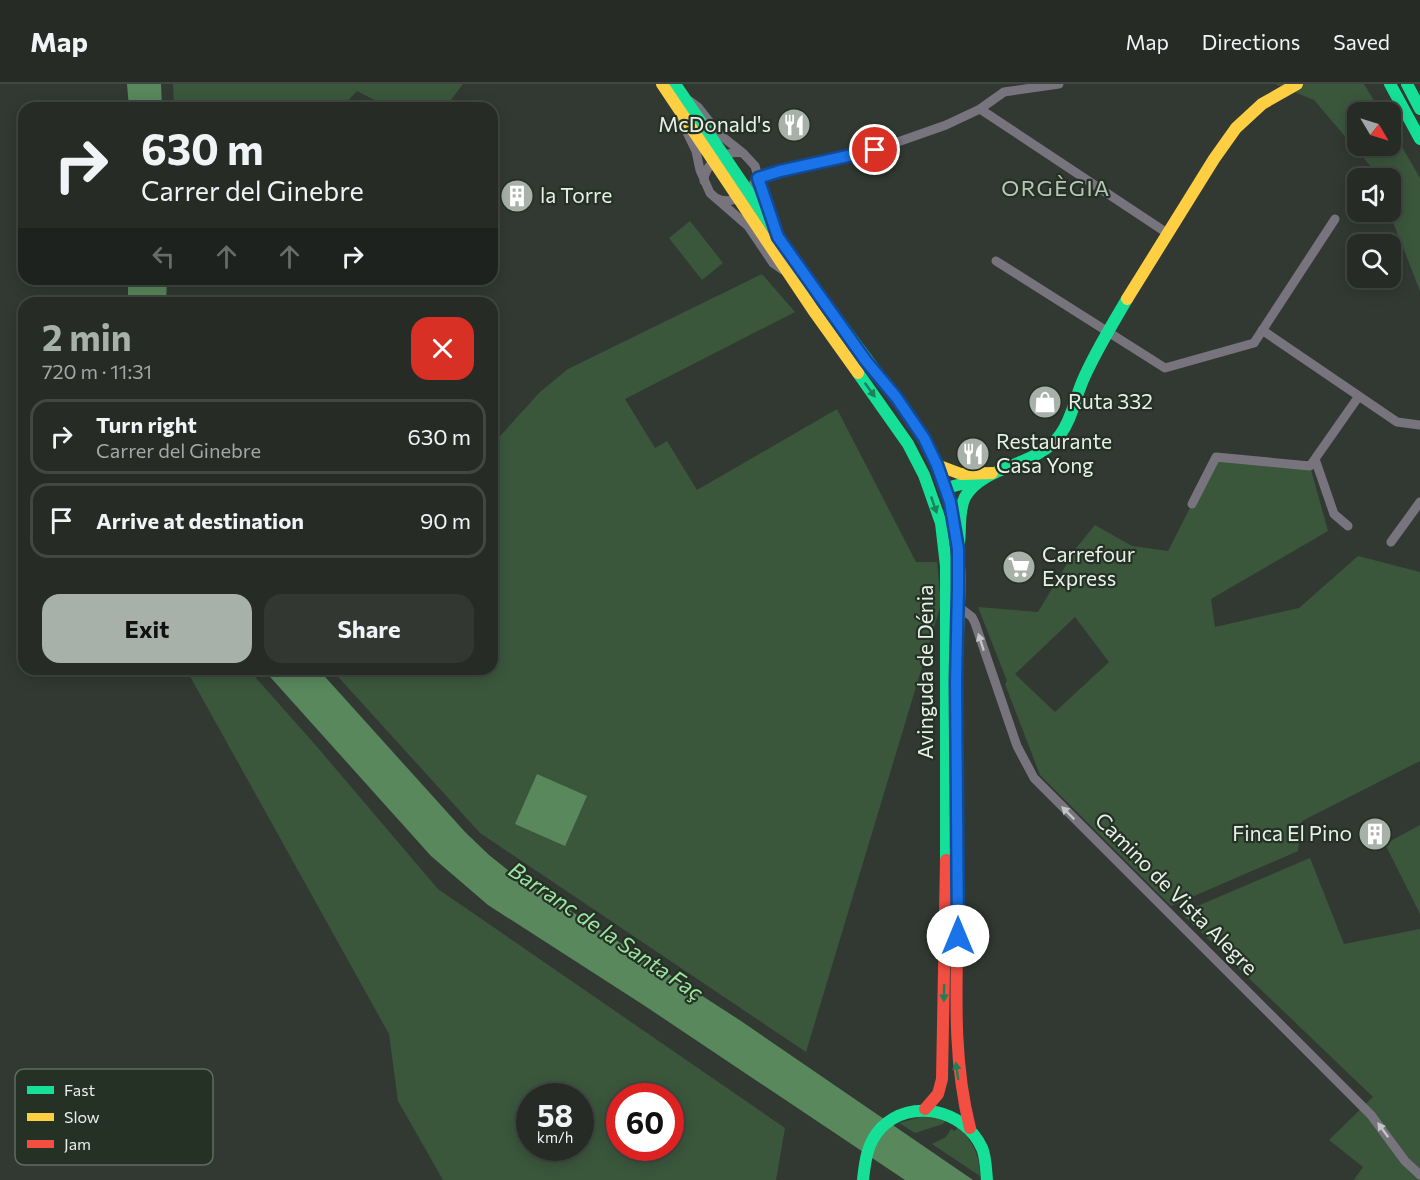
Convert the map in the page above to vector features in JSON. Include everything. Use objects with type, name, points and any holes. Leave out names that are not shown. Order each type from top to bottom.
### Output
[{"type":"main road","points":[[958,549],[964,499],[974,486],[1028,461],[1048,449],[1062,434],[1086,374],[1108,332],[1167,233],[1225,143],[1244,119],[1267,100],[1297,84]]},
{"type":"main road","points":[[1390,84],[1420,139]]},
{"type":"main road","points":[[1407,84],[1420,108]]},
{"type":"main road","name":"Avinguda de Dénia","points":[[671,86],[678,108],[719,159]]},
{"type":"main road","name":"Avinguda de Dénia","points":[[671,86],[743,195],[788,273],[908,444],[924,475],[941,523],[946,567],[946,889],[943,1064],[942,1090],[925,1109]]},
{"type":"main road","name":"Avinguda de Dénia","points":[[743,195],[778,237],[866,361],[896,397],[924,438],[946,488],[958,549],[956,1060],[962,1102],[970,1128],[977,1136],[986,1156],[987,1180]]},
{"type":"main road","points":[[889,416],[903,425],[916,443],[935,480],[946,488],[987,478]]},
{"type":"main road","points":[[937,465],[961,474],[1000,472]]},
{"type":"main road","points":[[863,1180],[864,1161],[871,1141],[884,1125],[903,1113],[925,1109],[946,1113],[970,1128]]},
{"type":"street","points":[[715,198],[724,201],[743,195],[758,178],[780,171],[875,150],[946,125],[980,109],[1004,92],[1059,84]]},
{"type":"street","name":"Avinguda de Dénia","points":[[671,86],[698,107],[719,134],[755,166],[778,237]]},
{"type":"street","name":"Avinguda de Dénia","points":[[678,108],[685,130],[696,151],[704,181],[715,198],[741,218],[773,263],[788,273]]},
{"type":"street","points":[[980,109],[1167,233]]},
{"type":"street","points":[[704,181],[706,171],[719,159],[732,152],[743,153]]},
{"type":"street","points":[[996,261],[1165,368],[1254,343],[1335,219]]},
{"type":"street","points":[[1263,330],[1397,422],[1420,425]]},
{"type":"street","points":[[1191,504],[1216,457],[1310,466],[1359,396]]},
{"type":"street","points":[[1315,459],[1334,514],[1348,526]]},
{"type":"street","points":[[1391,542],[1420,502]]},
{"type":"street","name":"Camino de Vista Alegre","points":[[959,607],[972,617],[975,623],[1017,746],[1034,778],[1371,1115],[1405,1161],[1420,1175]]},
{"type":"shaded area","points":[[127,84],[161,84],[162,102],[128,102]]},
{"type":"shaded area","points":[[173,84],[463,84],[450,102],[378,102],[357,91],[347,102],[174,102]]},
{"type":"shaded area","points":[[1275,84],[1364,84],[1375,102],[1347,102],[1347,139],[1314,100]]},
{"type":"shaded area","points":[[1401,145],[1420,178],[1420,291],[1401,243],[1401,234],[1398,234],[1393,222],[1401,222],[1401,168],[1372,168],[1362,156],[1401,156]]},
{"type":"shaded area","points":[[690,221],[723,263],[702,280],[669,238]]},
{"type":"shaded area","points":[[762,274],[795,312],[625,399],[655,448],[667,441],[697,490],[837,409],[916,562],[937,562],[941,604],[806,1052],[480,833],[336,675],[498,675],[498,438],[540,392],[568,369]]},
{"type":"shaded area","points":[[128,285],[167,285],[166,297],[128,297]]},
{"type":"shaded area","points":[[1216,457],[1310,466],[1328,531],[1211,599],[1215,627],[1299,608],[1358,556],[1420,572],[1420,761],[1302,821],[1298,851],[1171,906],[1040,775],[978,607],[1038,612],[1077,547],[1095,525],[1132,546],[1168,551]],"holes":[[[1075,617],[1109,662],[1055,712],[1015,674]]]},
{"type":"shaded area","points":[[189,675],[253,675],[438,889],[785,1128],[776,1180],[443,1180],[398,1101],[389,1034]]},
{"type":"shaded area","points":[[268,675],[323,675],[465,832],[509,871],[741,1021],[973,1180],[905,1180],[645,1006],[488,905],[431,856]]},
{"type":"shaded area","points":[[537,774],[587,796],[565,846],[515,824]]},
{"type":"shaded area","points":[[1420,825],[1420,914],[1385,844]]},
{"type":"shaded area","points":[[1310,858],[1344,944],[1420,929],[1420,1180],[1354,1180],[1363,1167],[1329,1140],[1373,1097],[1181,913]]},
{"type":"shaded area","points":[[924,1116],[946,1120],[943,1124],[915,1133],[899,1123]]},
{"type":"shaded area","points":[[958,1127],[975,1149],[980,1176],[932,1144],[946,1137],[951,1129],[955,1131]]},
{"type":"traffic: fast","points":[[675,84],[802,271],[889,389]]},
{"type":"traffic: fast","points":[[1390,84],[1420,139]]},
{"type":"traffic: fast","points":[[1407,84],[1420,109]]},
{"type":"traffic: fast","points":[[959,543],[963,502],[973,486],[984,478],[1038,454],[1060,435],[1068,422],[1088,370],[1127,299]]},
{"type":"traffic: fast","points":[[858,373],[908,444],[924,475],[941,523],[946,566],[946,860]]},
{"type":"traffic: fast","points":[[946,488],[981,479]]},
{"type":"traffic: fast","points":[[863,1180],[870,1146],[881,1128],[893,1118],[922,1111],[936,1112],[950,1117],[963,1124],[974,1135],[982,1148],[987,1180]]},
{"type":"traffic: slow","points":[[662,84],[813,310],[858,373]]},
{"type":"traffic: slow","points":[[1127,299],[1214,159],[1236,128],[1262,104],[1297,84]]},
{"type":"traffic: slow","points":[[889,389],[917,428],[933,456],[950,501],[955,523],[959,569],[956,709],[958,889]]},
{"type":"traffic: slow","points":[[937,465],[961,474],[992,473]]},
{"type":"traffic: jam","points":[[925,1109],[938,1094],[942,1079],[946,860]]},
{"type":"traffic: jam","points":[[958,889],[957,1039],[970,1128]]},
{"type":"place","name":"McDonald's","points":[[794,125]]},
{"type":"place","name":"la Torre","points":[[517,196]]},
{"type":"place","name":"Ruta 332","points":[[1045,402]]},
{"type":"place","name":"Restaurante Casa Yong","points":[[973,454]]},
{"type":"place","name":"Carrefour Express","points":[[1019,567]]},
{"type":"place","name":"Finca El Pino","points":[[1375,834]]},
{"type":"district","name":"ORGÈGIA","points":[[1056,188]]},
{"type":"route","points":[[875,150],[758,178],[778,237],[819,297],[866,361],[896,397],[924,438],[937,465],[950,502],[958,549],[959,607],[956,681],[958,936]]},
{"type":"water label","name":"Barranc de la Santa Faç","points":[[606,931]]}]
